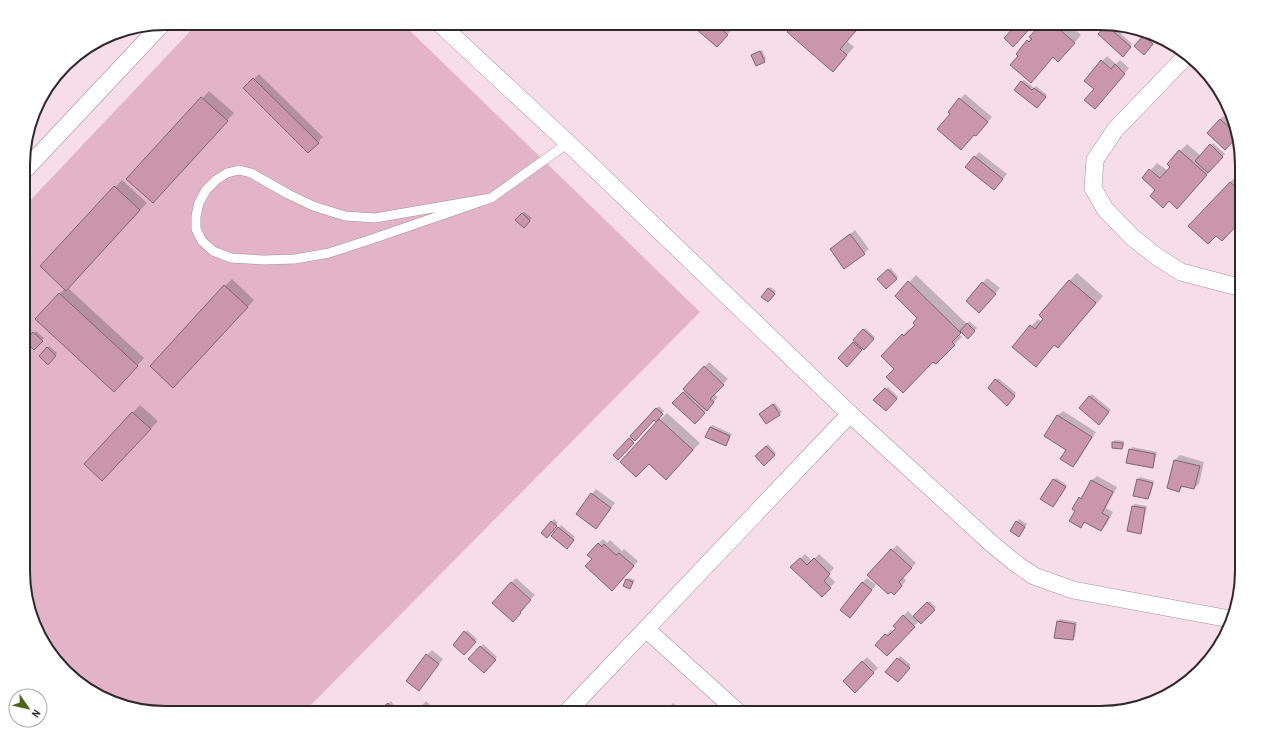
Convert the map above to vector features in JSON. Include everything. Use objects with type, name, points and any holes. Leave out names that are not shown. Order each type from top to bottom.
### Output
[{"type":"street","points":[[447,30],[568,143],[850,414],[1014,563],[1034,576],[1073,590],[1226,618]]},
{"type":"street","points":[[30,165],[156,31]]},
{"type":"street","points":[[1183,59],[1115,130],[1095,160],[1093,188],[1105,209],[1132,237],[1156,256],[1181,272],[1235,286]]},
{"type":"street","points":[[573,706],[850,414]]},
{"type":"street","points":[[646,629],[732,706]]},
{"type":"lane","points":[[491,198],[375,218],[359,218],[345,216],[313,206],[251,173],[239,170],[227,173],[216,180],[206,190],[199,203],[196,216],[196,229],[202,241],[213,251],[231,258],[264,260],[294,259],[329,253],[491,198],[568,143]]},
{"type":"shaded area","points":[[191,30],[409,30],[700,312],[310,706],[148,705],[113,696],[83,678],[70,666],[58,653],[44,631],[37,614],[33,597],[30,571],[30,201]]},
{"type":"building","points":[[697,30],[723,30],[728,35],[717,47]]},
{"type":"building","points":[[789,30],[857,30],[840,49],[847,55],[833,72],[787,32]]},
{"type":"building","points":[[1011,30],[1029,30],[1013,47],[1004,38]]},
{"type":"building","points":[[1036,30],[1060,30],[1075,43],[1058,62],[1053,57],[1031,83],[1010,65],[1018,56],[1016,54],[1027,40],[1029,42],[1032,39],[1029,37]]},
{"type":"building","points":[[1101,30],[1113,31],[1131,47],[1123,57],[1098,34]]},
{"type":"building","points":[[1142,37],[1153,44],[1144,55],[1134,46]]},
{"type":"building","points":[[760,51],[765,62],[756,66],[751,55]]},
{"type":"building","points":[[1101,60],[1111,69],[1115,64],[1125,74],[1095,109],[1084,100],[1094,89],[1084,81]]},
{"type":"building","points":[[253,78],[319,143],[308,153],[243,88]]},
{"type":"building","points":[[1021,81],[1032,90],[1034,88],[1046,97],[1037,108],[1014,90]]},
{"type":"building","points":[[201,97],[228,121],[153,203],[126,179]]},
{"type":"building","points":[[959,98],[988,122],[961,150],[937,129],[950,114],[948,112]]},
{"type":"building","points":[[1220,119],[1229,128],[1232,142],[1225,150],[1207,133]]},
{"type":"building","points":[[1210,144],[1223,157],[1208,173],[1195,161]]},
{"type":"building","points":[[1179,150],[1207,175],[1177,209],[1169,201],[1163,208],[1150,196],[1155,190],[1142,178],[1149,169],[1160,178],[1170,167],[1167,164]]},
{"type":"building","points":[[974,156],[1003,179],[994,190],[965,167]]},
{"type":"building","points":[[1230,182],[1235,187],[1235,227],[1222,241],[1216,236],[1208,244],[1188,226]]},
{"type":"building","points":[[114,186],[140,210],[66,291],[40,266]]},
{"type":"building","points":[[522,213],[530,221],[524,228],[515,220]]},
{"type":"building","points":[[850,234],[865,254],[844,269],[830,249]]},
{"type":"building","points":[[888,269],[897,279],[886,289],[877,279]]},
{"type":"building","points":[[1069,280],[1096,303],[1058,348],[1054,345],[1036,367],[1012,347],[1030,325],[1035,329],[1043,319],[1039,315]]},
{"type":"building","points":[[908,281],[961,333],[952,342],[955,345],[936,364],[933,362],[903,393],[886,377],[894,369],[881,356],[902,334],[904,336],[915,325],[913,323],[917,318],[895,296]]},
{"type":"building","points":[[982,282],[996,294],[979,313],[966,301]]},
{"type":"building","points":[[224,285],[248,307],[173,388],[150,366]]},
{"type":"building","points":[[768,288],[775,294],[768,302],[761,297]]},
{"type":"building","points":[[59,293],[138,366],[114,392],[35,319]]},
{"type":"building","points":[[967,323],[975,331],[968,339],[960,331]]},
{"type":"building","points":[[863,329],[874,339],[864,350],[853,340]]},
{"type":"building","points":[[33,332],[43,341],[34,350],[30,346],[30,335]]},
{"type":"building","points":[[853,342],[862,350],[847,367],[838,358]]},
{"type":"building","points":[[47,347],[56,356],[48,365],[39,356]]},
{"type":"building","points":[[704,366],[724,385],[710,399],[714,402],[707,411],[683,389]]},
{"type":"building","points":[[995,379],[1015,396],[1007,406],[988,388]]},
{"type":"building","points":[[885,388],[897,399],[886,411],[873,400]]},
{"type":"building","points":[[683,392],[705,413],[695,424],[672,403]]},
{"type":"building","points":[[1089,396],[1109,412],[1099,425],[1079,408]]},
{"type":"building","points":[[773,404],[780,415],[766,424],[759,414]]},
{"type":"building","points":[[656,408],[663,414],[656,422],[654,420],[635,441],[630,436]]},
{"type":"building","points":[[132,412],[151,429],[102,481],[84,464]]},
{"type":"building","points":[[1057,415],[1092,437],[1073,467],[1060,459],[1066,450],[1044,436]]},
{"type":"building","points":[[659,419],[693,450],[666,480],[649,464],[636,477],[620,462]]},
{"type":"building","points":[[710,427],[730,436],[726,446],[705,437]]},
{"type":"building","points":[[629,438],[634,443],[618,460],[613,455]]},
{"type":"building","points":[[1112,442],[1123,443],[1122,449],[1112,448]]},
{"type":"building","points":[[766,446],[775,455],[764,466],[755,456]]},
{"type":"building","points":[[1129,449],[1155,454],[1153,468],[1126,463]]},
{"type":"building","points":[[1174,460],[1200,466],[1194,489],[1181,486],[1179,492],[1167,488]]},
{"type":"building","points":[[1053,479],[1066,487],[1053,507],[1040,499]]},
{"type":"building","points":[[1137,479],[1153,483],[1148,499],[1133,496]]},
{"type":"building","points":[[1091,480],[1113,492],[1102,513],[1109,517],[1101,531],[1084,522],[1081,528],[1069,521],[1075,511],[1072,509],[1079,497],[1081,499]]},
{"type":"building","points":[[591,493],[611,508],[596,529],[576,514]]},
{"type":"building","points":[[1132,506],[1145,508],[1141,534],[1127,531]]},
{"type":"building","points":[[551,521],[557,526],[547,538],[541,533]]},
{"type":"building","points":[[1016,521],[1025,527],[1019,537],[1010,531]]},
{"type":"building","points":[[558,527],[574,540],[567,549],[551,536]]},
{"type":"building","points":[[598,543],[602,547],[604,544],[616,555],[619,553],[634,566],[612,591],[585,566],[592,559],[587,555]]},
{"type":"building","points":[[891,549],[912,568],[899,582],[902,586],[894,595],[891,592],[888,594],[867,575]]},
{"type":"building","points":[[800,558],[807,565],[814,558],[830,574],[824,581],[831,588],[822,597],[790,567]]},
{"type":"building","points":[[626,579],[633,582],[630,589],[623,586]]},
{"type":"building","points":[[511,582],[531,600],[513,622],[492,603]]},
{"type":"building","points":[[862,582],[872,590],[850,618],[840,610]]},
{"type":"building","points":[[927,602],[935,610],[921,624],[913,616]]},
{"type":"building","points":[[903,615],[915,627],[887,656],[875,645],[885,634],[888,636],[896,628],[893,626]]},
{"type":"building","points":[[1057,621],[1075,624],[1073,640],[1054,638]]},
{"type":"building","points":[[464,631],[476,642],[464,655],[453,645]]},
{"type":"building","points":[[480,646],[496,660],[484,673],[468,659]]},
{"type":"building","points":[[426,654],[439,664],[419,691],[406,681]]},
{"type":"building","points":[[897,658],[910,668],[898,682],[885,672]]},
{"type":"building","points":[[862,661],[874,673],[855,693],[843,681]]}]
